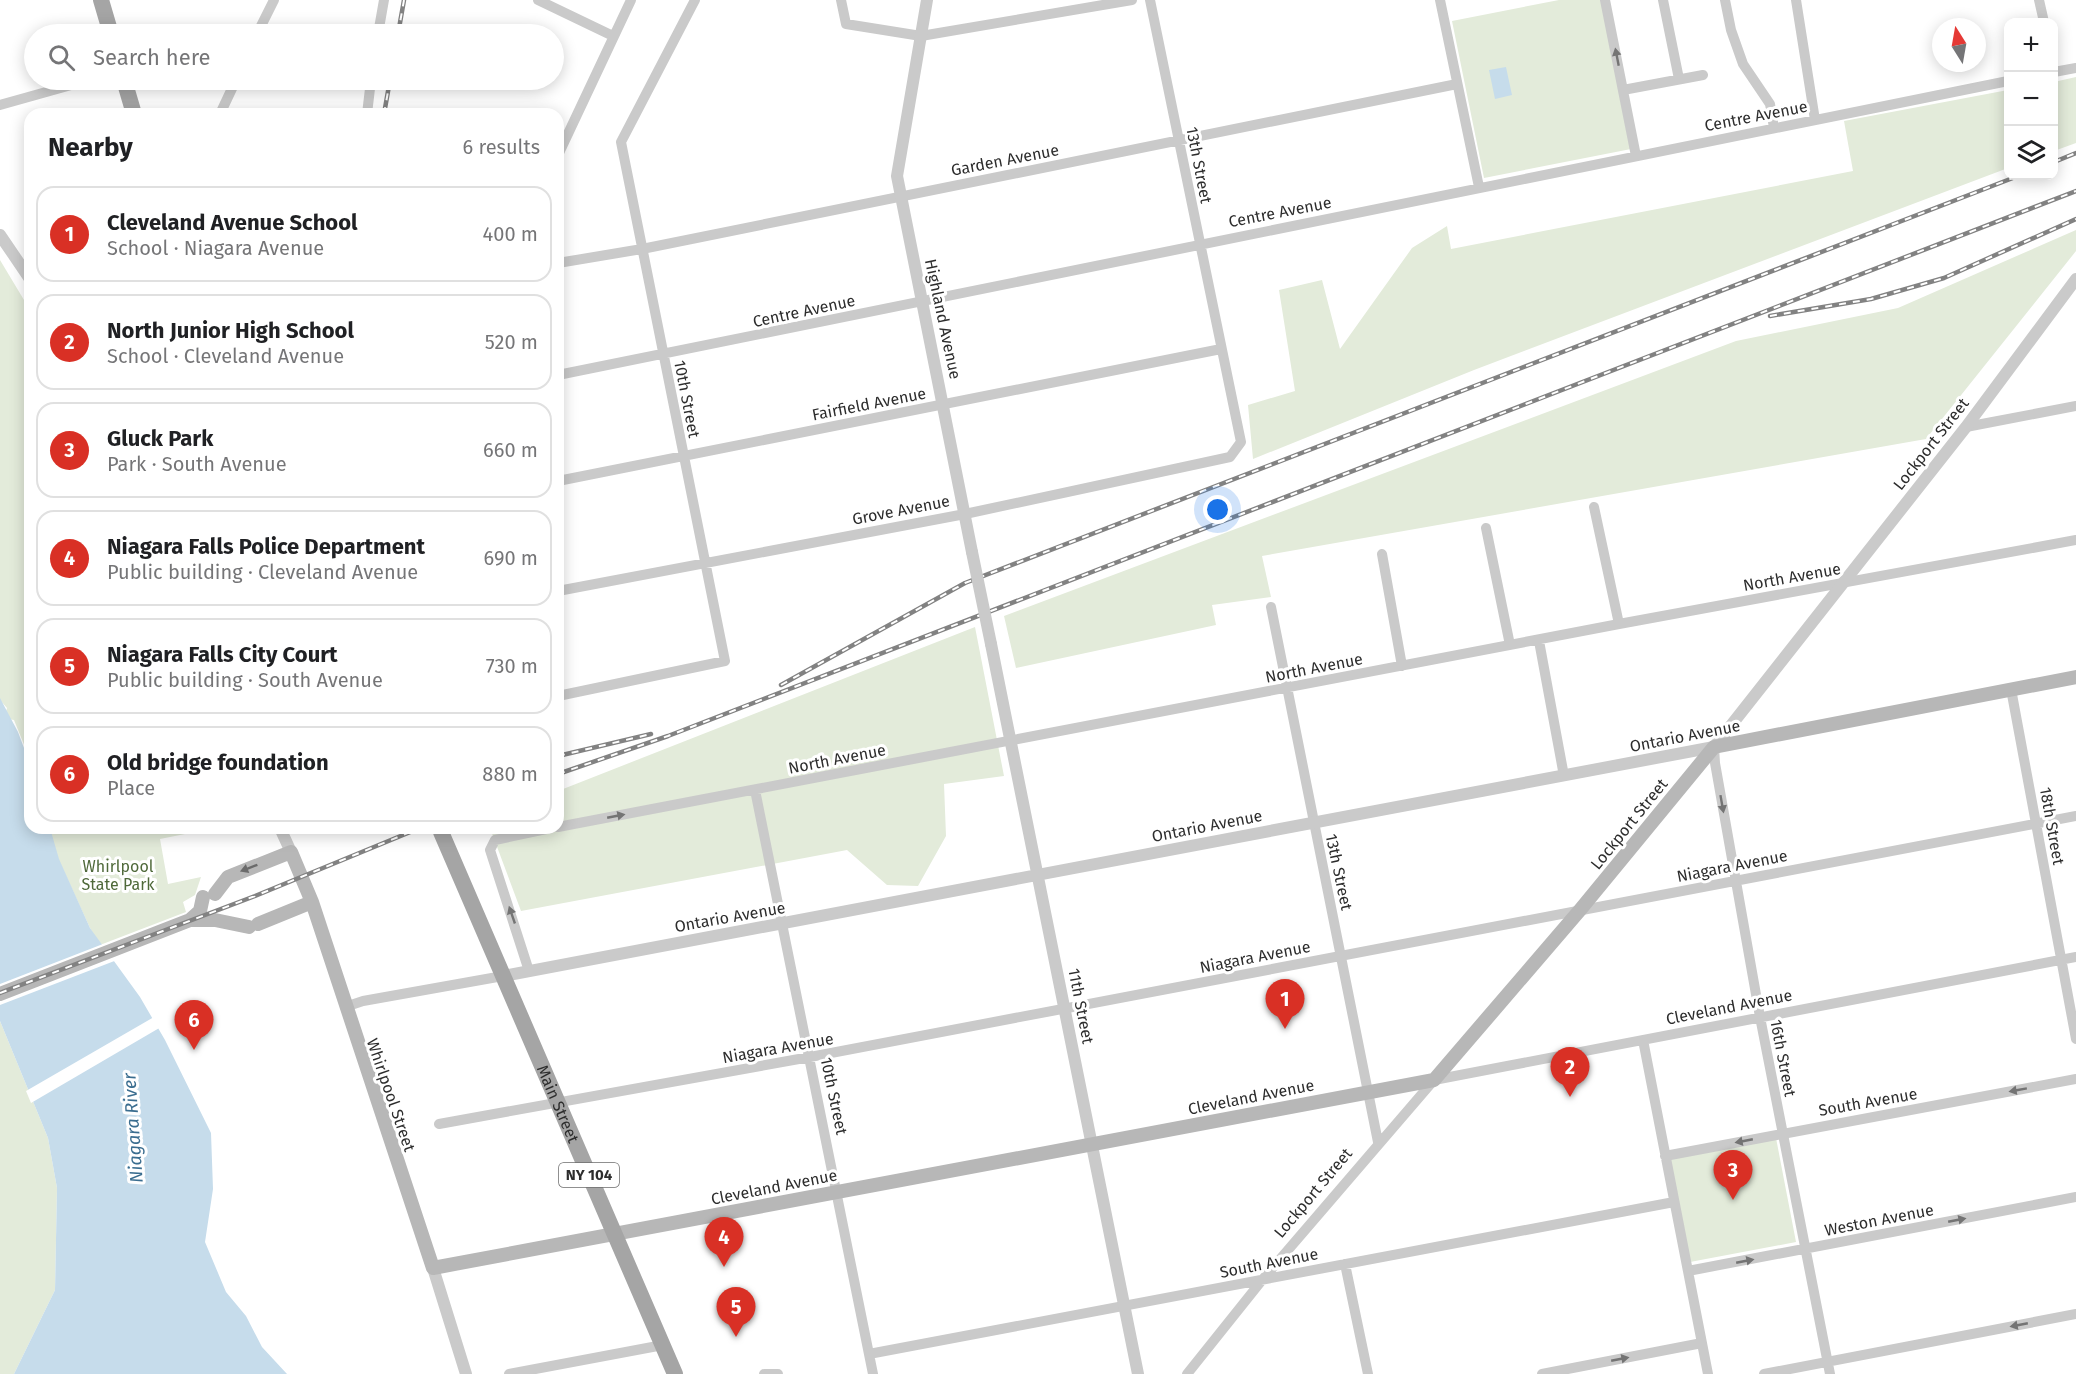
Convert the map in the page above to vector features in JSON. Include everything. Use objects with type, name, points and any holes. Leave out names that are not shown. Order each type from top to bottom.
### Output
[{"type":"main road","points":[[101,0],[108,24]]},
{"type":"main road","points":[[127,90],[132,108]]},
{"type":"main road","name":"Ontario Avenue","points":[[1714,747],[2076,677]]},
{"type":"main road","name":"Lockport Street","points":[[1434,1080],[1580,910],[1714,747]]},
{"type":"main road","name":"Main Street","points":[[442,834],[556,1103],[675,1374]]},
{"type":"main road","points":[[0,994],[190,920],[198,913],[210,894],[233,874],[291,852]]},
{"type":"main road","name":"Whirlpool Street","points":[[291,852],[312,902],[433,1268]]},
{"type":"main road","points":[[190,920],[215,920],[254,926],[312,902]]},
{"type":"main road","name":"Cleveland Avenue","points":[[433,1268],[1434,1080]]},
{"type":"street","points":[[262,24],[274,0]]},
{"type":"street","points":[[380,24],[384,0]]},
{"type":"street","points":[[538,0],[614,36]]},
{"type":"street","points":[[564,142],[631,0]]},
{"type":"street","name":"10th Street","points":[[564,695],[724,661],[621,142],[695,0]]},
{"type":"street","points":[[841,0],[846,24],[921,36],[1132,0]]},
{"type":"street","name":"Highland Avenue","points":[[927,0],[897,176],[921,302],[945,404],[991,644]]},
{"type":"street","name":"13th Street","points":[[1150,0],[1241,442]]},
{"type":"street","points":[[1440,0],[1479,187]]},
{"type":"street","points":[[1606,0],[1636,156]]},
{"type":"street","points":[[1663,0],[1679,79]]},
{"type":"street","points":[[1725,0],[1731,30],[1743,64],[1770,104],[1774,128]]},
{"type":"street","points":[[1796,0],[1815,120]]},
{"type":"street","points":[[2040,0],[2043,18]]},
{"type":"street","points":[[2058,71],[2076,68]]},
{"type":"street","points":[[1623,90],[1703,75]]},
{"type":"street","name":"Centre Avenue","points":[[564,374],[1200,243],[2004,82]]},
{"type":"street","name":"Garden Avenue","points":[[564,262],[642,249],[1457,84]]},
{"type":"street","points":[[0,105],[53,90]]},
{"type":"street","points":[[223,108],[231,90]]},
{"type":"street","points":[[368,108],[370,90]]},
{"type":"street","points":[[0,235],[24,269]]},
{"type":"street","name":"Lockport Street","points":[[1714,747],[1840,584],[1966,427],[2076,279]]},
{"type":"street","name":"Fairfield Avenue","points":[[564,481],[1221,349]]},
{"type":"street","points":[[1966,427],[2076,406]]},
{"type":"street","name":"Grove Avenue","points":[[564,590],[965,514],[1230,457],[1241,442]]},
{"type":"street","points":[[1594,507],[1619,624]]},
{"type":"street","points":[[1486,528],[1510,645]]},
{"type":"street","name":"North Avenue","points":[[564,826],[1619,624],[2076,540]]},
{"type":"street","points":[[1382,554],[1402,666]]},
{"type":"street","name":"13th Street","points":[[1270,608],[1378,1142]]},
{"type":"street","points":[[1539,641],[1564,776]]},
{"type":"street","name":"11th Street","points":[[991,644],[1138,1374]]},
{"type":"street","name":"18th Street","points":[[2012,689],[2076,1039]]},
{"type":"street","name":"Ontario Avenue","points":[[345,1007],[363,1001],[783,925],[1714,747]]},
{"type":"street","name":"16th Street","points":[[1714,747],[1760,1017],[1830,1374]]},
{"type":"street","name":"10th Street","points":[[755,790],[873,1374]]},
{"type":"street","name":"Niagara Avenue","points":[[439,1124],[810,1057],[2076,816]]},
{"type":"street","name":"Whirlpool Street","points":[[283,834],[291,852]]},
{"type":"street","points":[[523,834],[495,840],[490,850],[529,971]]},
{"type":"street","name":"Cleveland Avenue","points":[[1434,1080],[2076,957]]},
{"type":"street","points":[[1643,1040],[1708,1374]]},
{"type":"street","name":"South Avenue","points":[[1665,1156],[2076,1079]]},
{"type":"street","name":"Lockport Street","points":[[1187,1374],[1378,1142],[1434,1080]]},
{"type":"street","name":"Weston Avenue","points":[[1688,1272],[2076,1197]]},
{"type":"street","name":"South Avenue","points":[[869,1354],[1674,1202]]},
{"type":"street","points":[[1346,1264],[1368,1374]]},
{"type":"street","name":"Whirlpool Street","points":[[433,1268],[466,1374]]},
{"type":"street","points":[[1764,1374],[2076,1314]]},
{"type":"street","points":[[1542,1374],[1702,1343]]},
{"type":"street","points":[[509,1374],[663,1345]]},
{"type":"street","points":[[764,1374],[778,1374]]},
{"type":"green space","points":[[1559,0],[1601,0],[1631,149],[1484,178],[1452,21]]},
{"type":"green space","points":[[2076,77],[2076,143],[2058,150],[2058,126],[2058,81]]},
{"type":"green space","points":[[2004,91],[2004,170],[1474,370],[1253,459],[1248,405],[1295,391],[1279,290],[1322,280],[1340,349],[1412,248],[1447,226],[1451,249],[1853,171],[1844,121]]},
{"type":"green space","points":[[2076,230],[2076,251],[1926,439],[1262,556],[1271,597],[1212,605],[1216,625],[1016,668],[1004,616],[1736,341],[1898,308]]},
{"type":"green space","points":[[0,260],[24,300],[24,745],[14,720],[4,718],[7,708],[0,700]]},
{"type":"green space","points":[[975,627],[1004,776],[944,784],[946,836],[918,886],[887,885],[847,850],[521,911],[492,834],[564,834],[564,789]]},
{"type":"green space","name":"Whirlpool State Park","points":[[47,834],[185,834],[160,839],[168,884],[201,877],[195,895],[183,902],[186,912],[100,945]]},
{"type":"green space","points":[[0,1021],[48,1138],[57,1188],[55,1290],[14,1374],[0,1374]]},
{"type":"green space","points":[[1776,1138],[1796,1242],[1690,1262],[1670,1158]]},
{"type":"water","points":[[1506,67],[1512,95],[1495,99],[1489,70]]},
{"type":"water","name":"Niagara River","points":[[0,698],[24,748],[24,834],[52,834],[59,859],[90,928],[140,997],[165,1040],[211,1133],[213,1189],[205,1242],[226,1292],[246,1316],[262,1347],[287,1374],[14,1374],[55,1290],[57,1188],[48,1138],[0,1021]]},
{"type":"pier","points":[[103,944],[117,960],[0,1005],[0,984]]},
{"type":"pier","points":[[154,1017],[161,1027],[31,1103],[26,1091]]},
{"type":"railway","points":[[400,24],[404,0]]},
{"type":"railway","points":[[385,108],[388,90]]},
{"type":"railway","points":[[2058,160],[2076,153]]},
{"type":"railway","points":[[781,685],[965,583],[2008,180]]},
{"type":"railway","points":[[564,772],[668,736],[2076,191]]},
{"type":"railway","points":[[1770,316],[1871,299],[1944,278],[2076,219]]},
{"type":"railway","points":[[564,755],[651,734]]},
{"type":"railway","points":[[0,993],[255,896],[405,834]]},
{"type":"place","name":"Cleveland Avenue School","points":[[1285,1029]]},
{"type":"place","name":"Old bridge foundation","points":[[194,1050]]},
{"type":"place","name":"North Junior High School","points":[[1570,1097]]},
{"type":"place","name":"Gluck Park","points":[[1733,1200]]},
{"type":"place","name":"Niagara Falls Police Department","points":[[724,1267]]},
{"type":"place","name":"Niagara Falls City Court","points":[[736,1337]]}]
